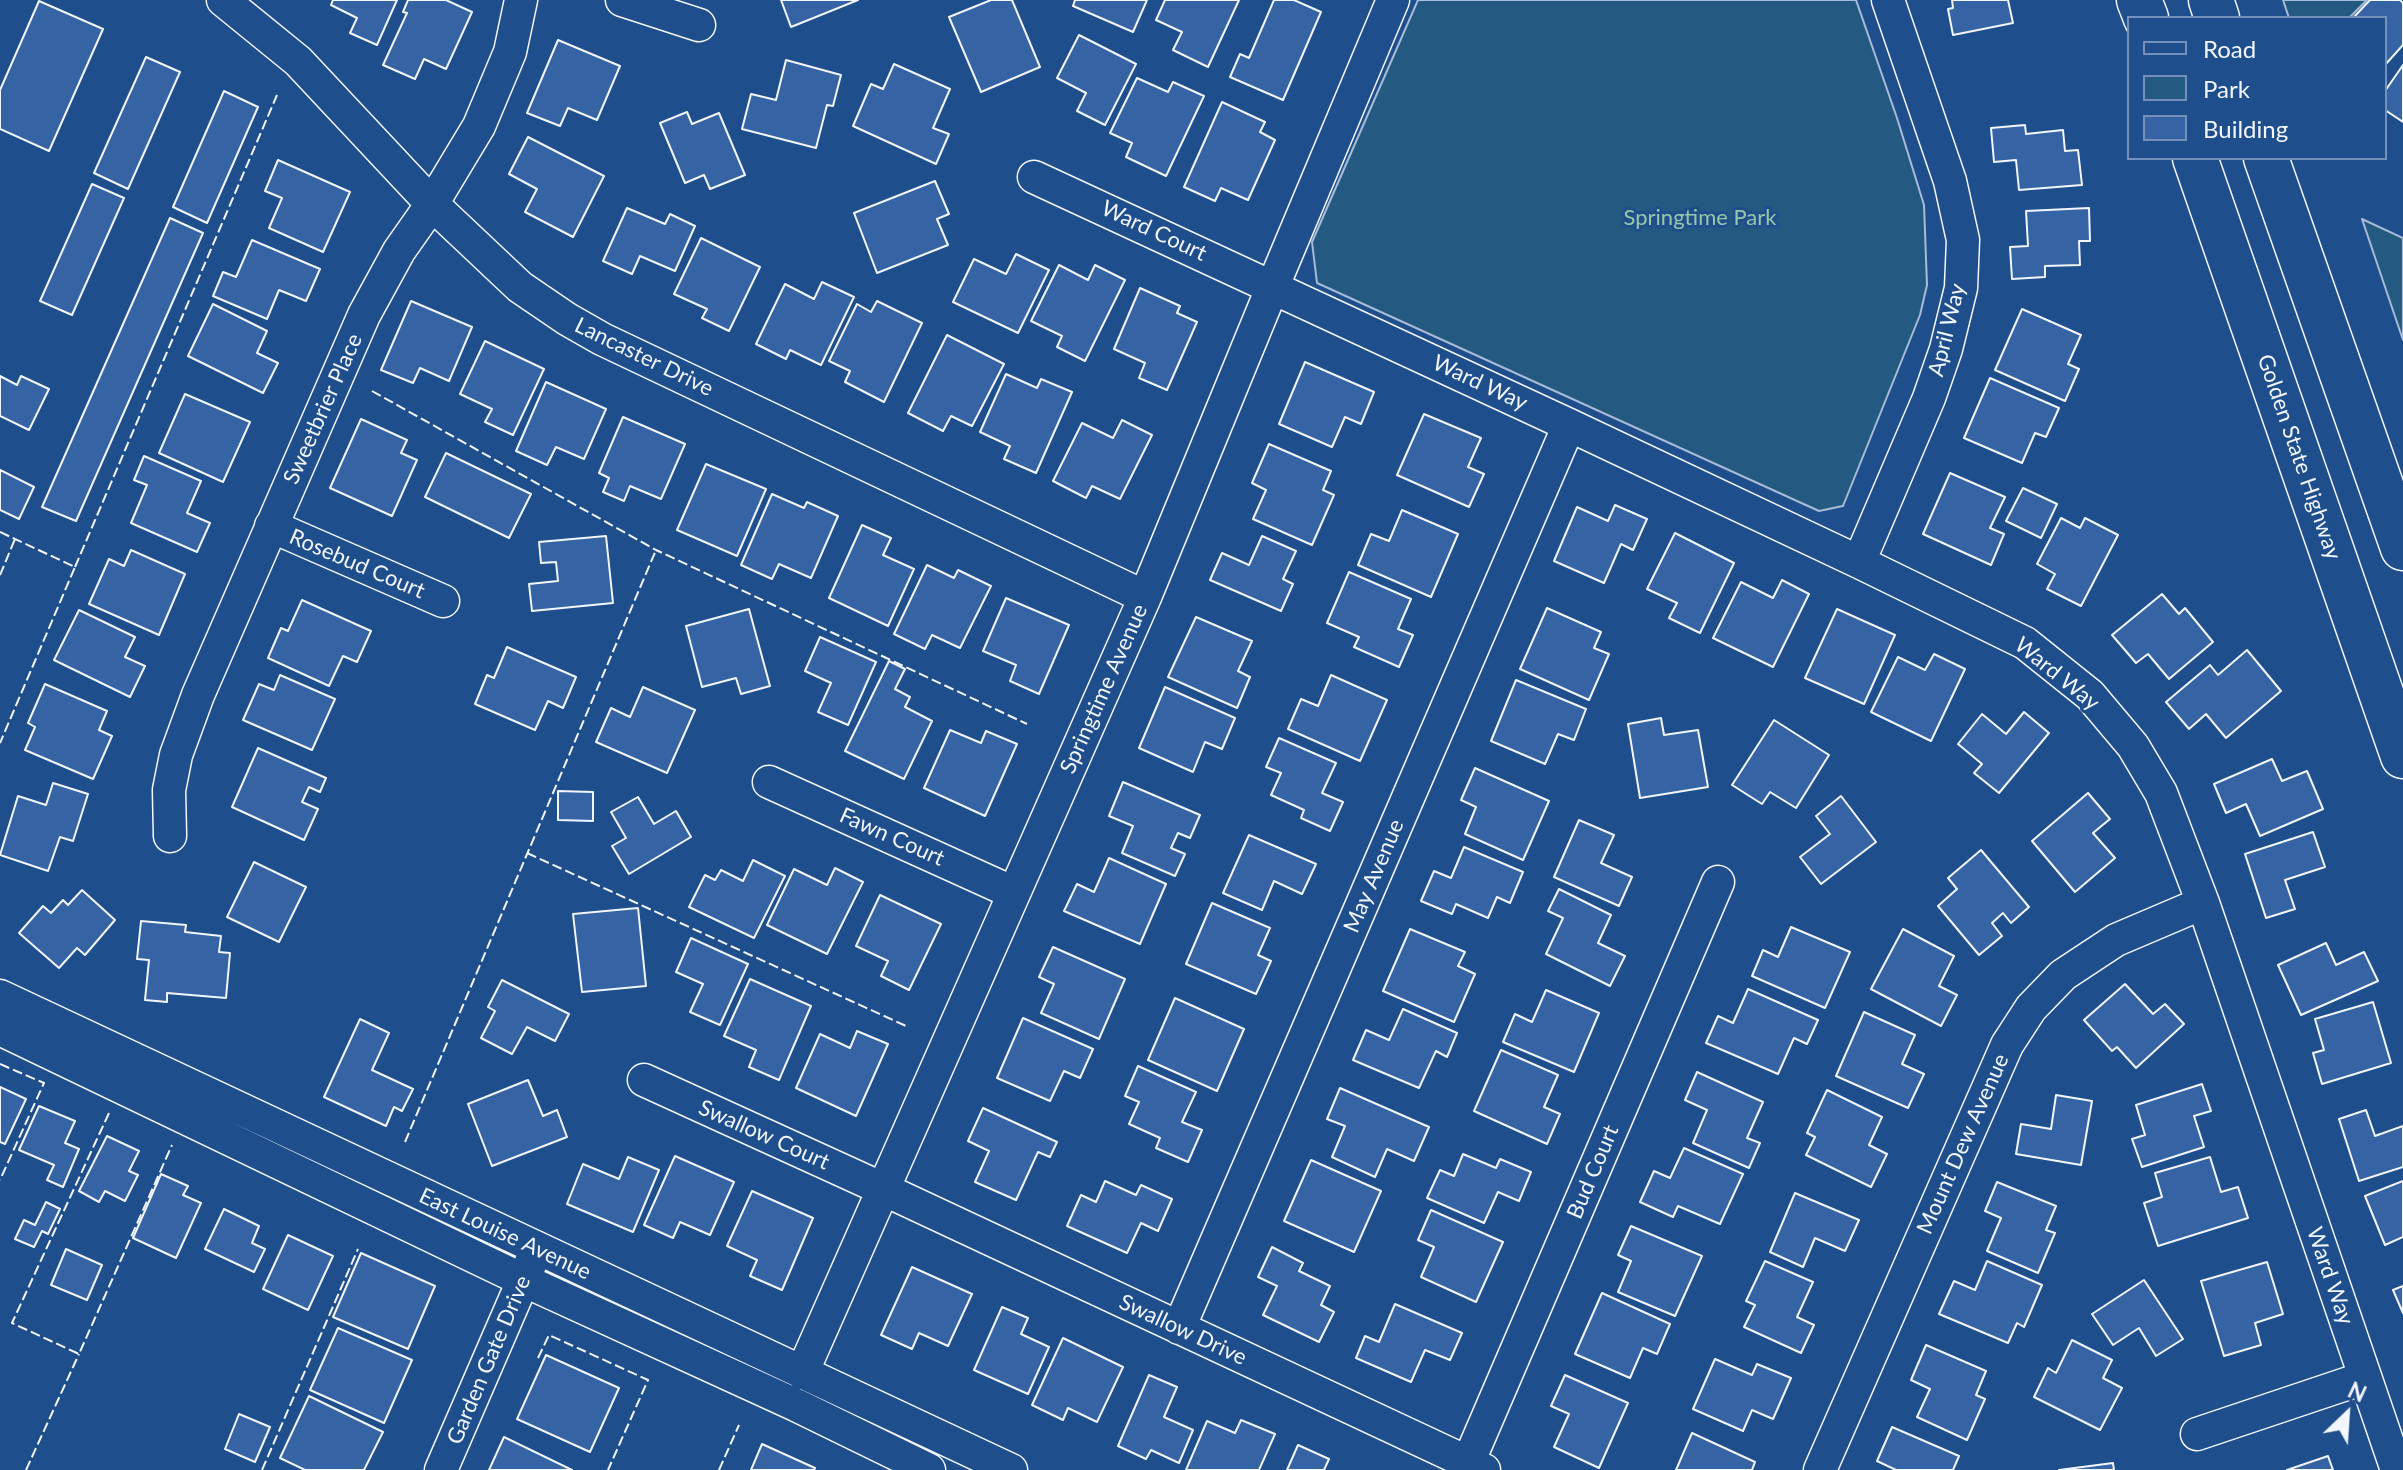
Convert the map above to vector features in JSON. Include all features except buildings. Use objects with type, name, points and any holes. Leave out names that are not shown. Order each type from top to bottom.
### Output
[{"type":"highway","name":"Golden State Highway","points":[[2196,160],[2403,756]]},
{"type":"highway","points":[[2267,160],[2403,548]]},
{"type":"street","name":"Lancaster Drive","points":[[223,0],[298,61],[432,204],[520,287],[567,319],[602,339],[1145,597]]},
{"type":"street","name":"Sweetbrier Place","points":[[170,836],[169,790],[176,755],[198,695],[364,315],[399,251],[432,204],[479,126],[510,52],[521,0]]},
{"type":"street","points":[[622,0],[699,25]]},
{"type":"street","name":"Springtime Avenue","points":[[802,1373],[1145,597],[1393,0]]},
{"type":"street","name":"April Way","points":[[1859,562],[1929,398],[1946,349],[1961,288],[1963,240],[1950,181],[1888,0]]},
{"type":"street","name":"Ward Court","points":[[1034,177],[1273,286]]},
{"type":"street","name":"Ward Way","points":[[1273,286],[2025,643],[2090,695],[2133,746],[2161,793],[2203,903],[2397,1470]]},
{"type":"street","name":"May Avenue","points":[[1179,1328],[1569,425]]},
{"type":"street","name":"Rosebud Court","points":[[271,526],[443,601]]},
{"type":"street","name":"Fawn Court","points":[[769,782],[1014,893]]},
{"type":"street","name":"Bud Court","points":[[1476,1466],[1718,882]]},
{"type":"street","name":"Mount Dew Avenue","points":[[1820,1470],[2007,1045],[2031,1008],[2063,975],[2116,940],[2203,903]]},
{"type":"street","name":"East Louise Avenue","points":[[0,996],[1011,1470]]},
{"type":"street","name":"East Louise Avenue","points":[[0,1029],[523,1280],[796,1405],[927,1469]]},
{"type":"street","name":"Swallow Court","points":[[644,1080],[883,1189]]},
{"type":"street","name":"Swallow Drive","points":[[883,1189],[1476,1466]]},
{"type":"street","name":"Garden Gate Drive","points":[[441,1470],[537,1250]]},
{"type":"street","points":[[2197,1434],[2364,1378]]},
{"type":"green space","name":"Springtime Park","points":[[1418,0],[1856,0],[1924,205],[1927,285],[1920,315],[1843,506],[1819,511],[1317,283],[1312,242]]},
{"type":"green space","points":[[2283,0],[2367,0],[2351,16],[2288,16]]},
{"type":"green space","points":[[2362,219],[2403,238],[2403,340]]},
{"type":"fence","points":[[75,567],[277,95]]},
{"type":"fence","points":[[372,391],[656,550],[1027,724]]},
{"type":"fence","points":[[0,532],[75,567],[0,743]]},
{"type":"fence","points":[[0,575],[15,539]]},
{"type":"fence","points":[[405,1142],[656,550]]},
{"type":"fence","points":[[527,853],[906,1026]]},
{"type":"fence","points":[[0,1064],[44,1083],[0,1180]]},
{"type":"fence","points":[[109,1113],[12,1323],[79,1354],[172,1145]]},
{"type":"fence","points":[[262,1470],[358,1249]]},
{"type":"fence","points":[[538,1358],[549,1335],[648,1380],[608,1470]]},
{"type":"fence","points":[[26,1470],[79,1354]]},
{"type":"fence","points":[[719,1470],[739,1425]]}]
